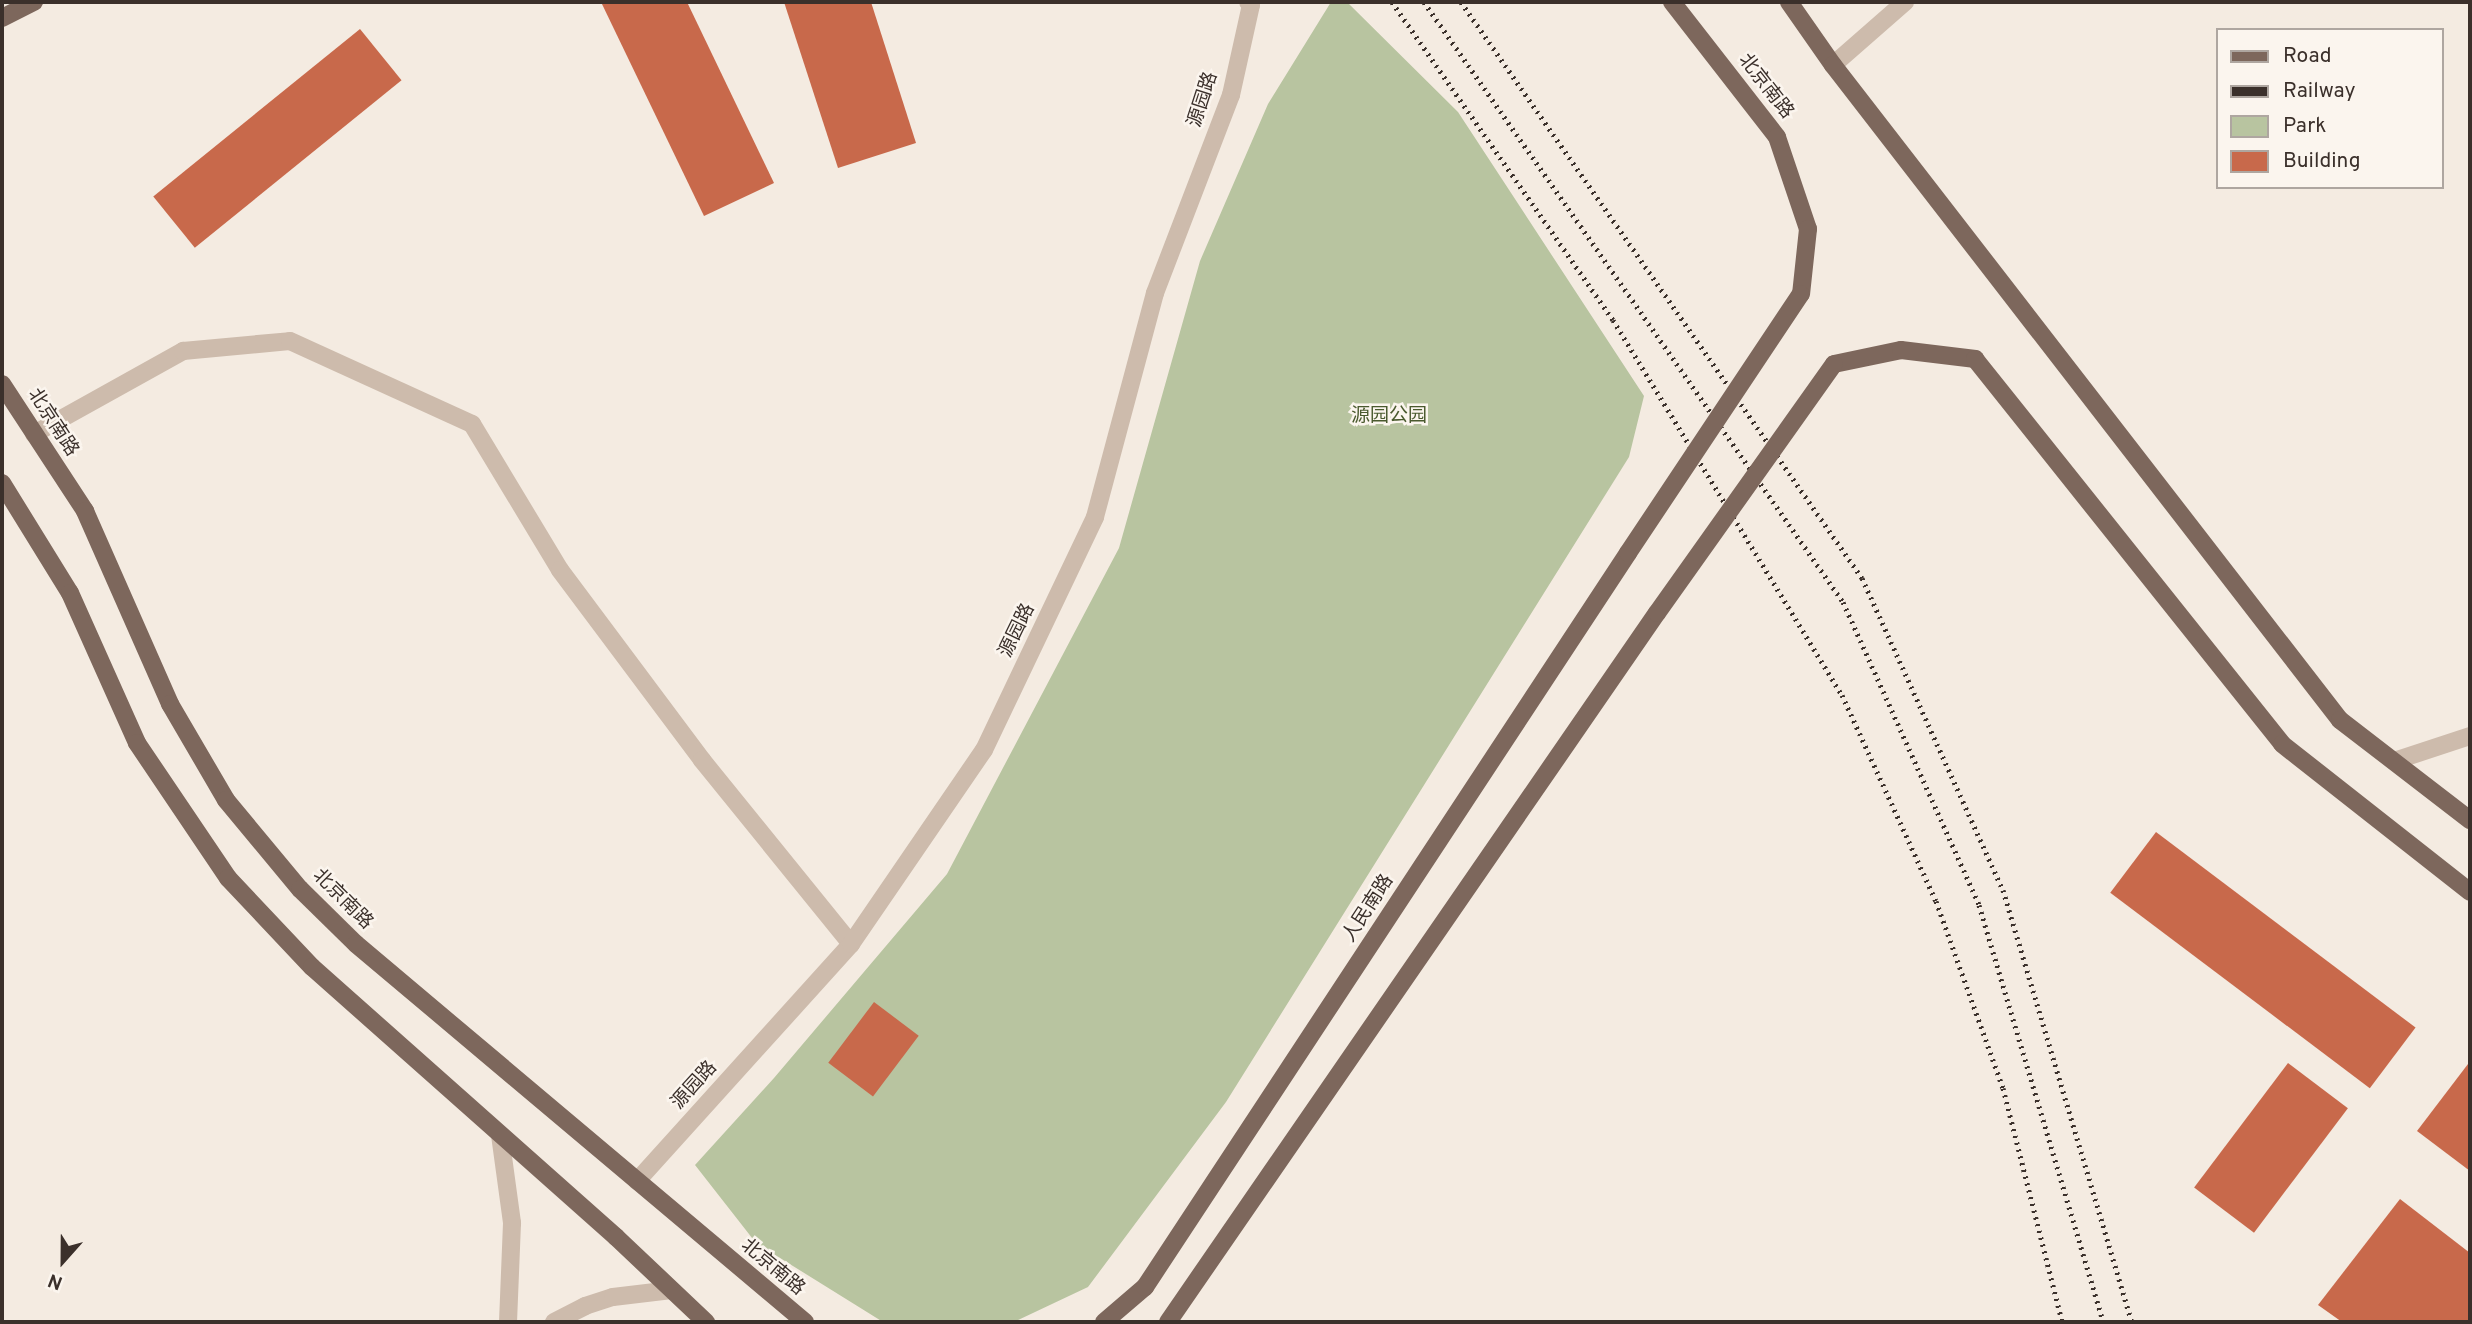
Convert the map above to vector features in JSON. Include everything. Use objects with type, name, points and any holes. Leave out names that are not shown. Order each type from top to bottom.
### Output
[{"type":"main road","points":[[2,18],[34,2]]},
{"type":"main road","name":"北京南路","points":[[1672,2],[1777,137],[1808,229],[1801,294]]},
{"type":"main road","points":[[1788,2],[1833,65],[2340,720],[2470,820]]},
{"type":"main road","name":"人民南路","points":[[1104,1322],[1144,1287],[1801,294]]},
{"type":"main road","points":[[1168,1322],[1657,613],[1834,364],[1900,350],[1975,359],[2283,744],[2470,892]]},
{"type":"main road","name":"北京南路","points":[[2,384],[85,511],[170,704],[226,800],[300,889],[356,944],[805,1322]]},
{"type":"main road","points":[[2,483],[70,593],[137,743],[228,878],[312,967],[706,1322]]},
{"type":"street","name":"源园路","points":[[638,1181],[851,944],[984,750],[1095,517],[1155,293],[1231,95],[1251,5],[1248,2]]},
{"type":"street","points":[[1833,65],[1905,2]]},
{"type":"street","points":[[34,434],[183,351],[290,341],[472,424],[560,570],[702,760],[851,944]]},
{"type":"street","points":[[2394,761],[2470,736]]},
{"type":"street","points":[[500,1135],[512,1223],[508,1322]]},
{"type":"street","points":[[554,1322],[585,1306],[613,1297],[671,1290]]},
{"type":"green space","name":"源园公园","points":[[1331,2],[1347,2],[1458,112],[1644,396],[1629,457],[1226,1102],[1088,1287],[1014,1322],[883,1322],[756,1243],[695,1165],[774,1078],[947,874],[1119,548],[1200,261],[1268,104]]},
{"type":"building","points":[[601,2],[687,2],[774,183],[704,216]]},
{"type":"building","points":[[784,2],[871,2],[916,143],[838,168]]},
{"type":"building","points":[[360,29],[402,80],[195,248],[153,196]]},
{"type":"building","points":[[2156,832],[2416,1028],[2370,1088],[2110,893]]},
{"type":"building","points":[[874,1002],[919,1036],[873,1096],[828,1063]]},
{"type":"building","points":[[2288,1063],[2348,1108],[2254,1233],[2194,1188]]},
{"type":"building","points":[[2468,1064],[2470,1066],[2470,1171],[2417,1131]]},
{"type":"building","points":[[2400,1199],[2470,1253],[2470,1322],[2342,1322],[2318,1305]]},
{"type":"railway","points":[[1392,2],[1613,320],[1842,695],[1936,901],[2003,1088],[2062,1322]]},
{"type":"railway","points":[[1424,2],[1843,602],[1979,905],[2103,1322]]},
{"type":"railway","points":[[1461,2],[1862,578],[2003,890],[2132,1322]]}]
